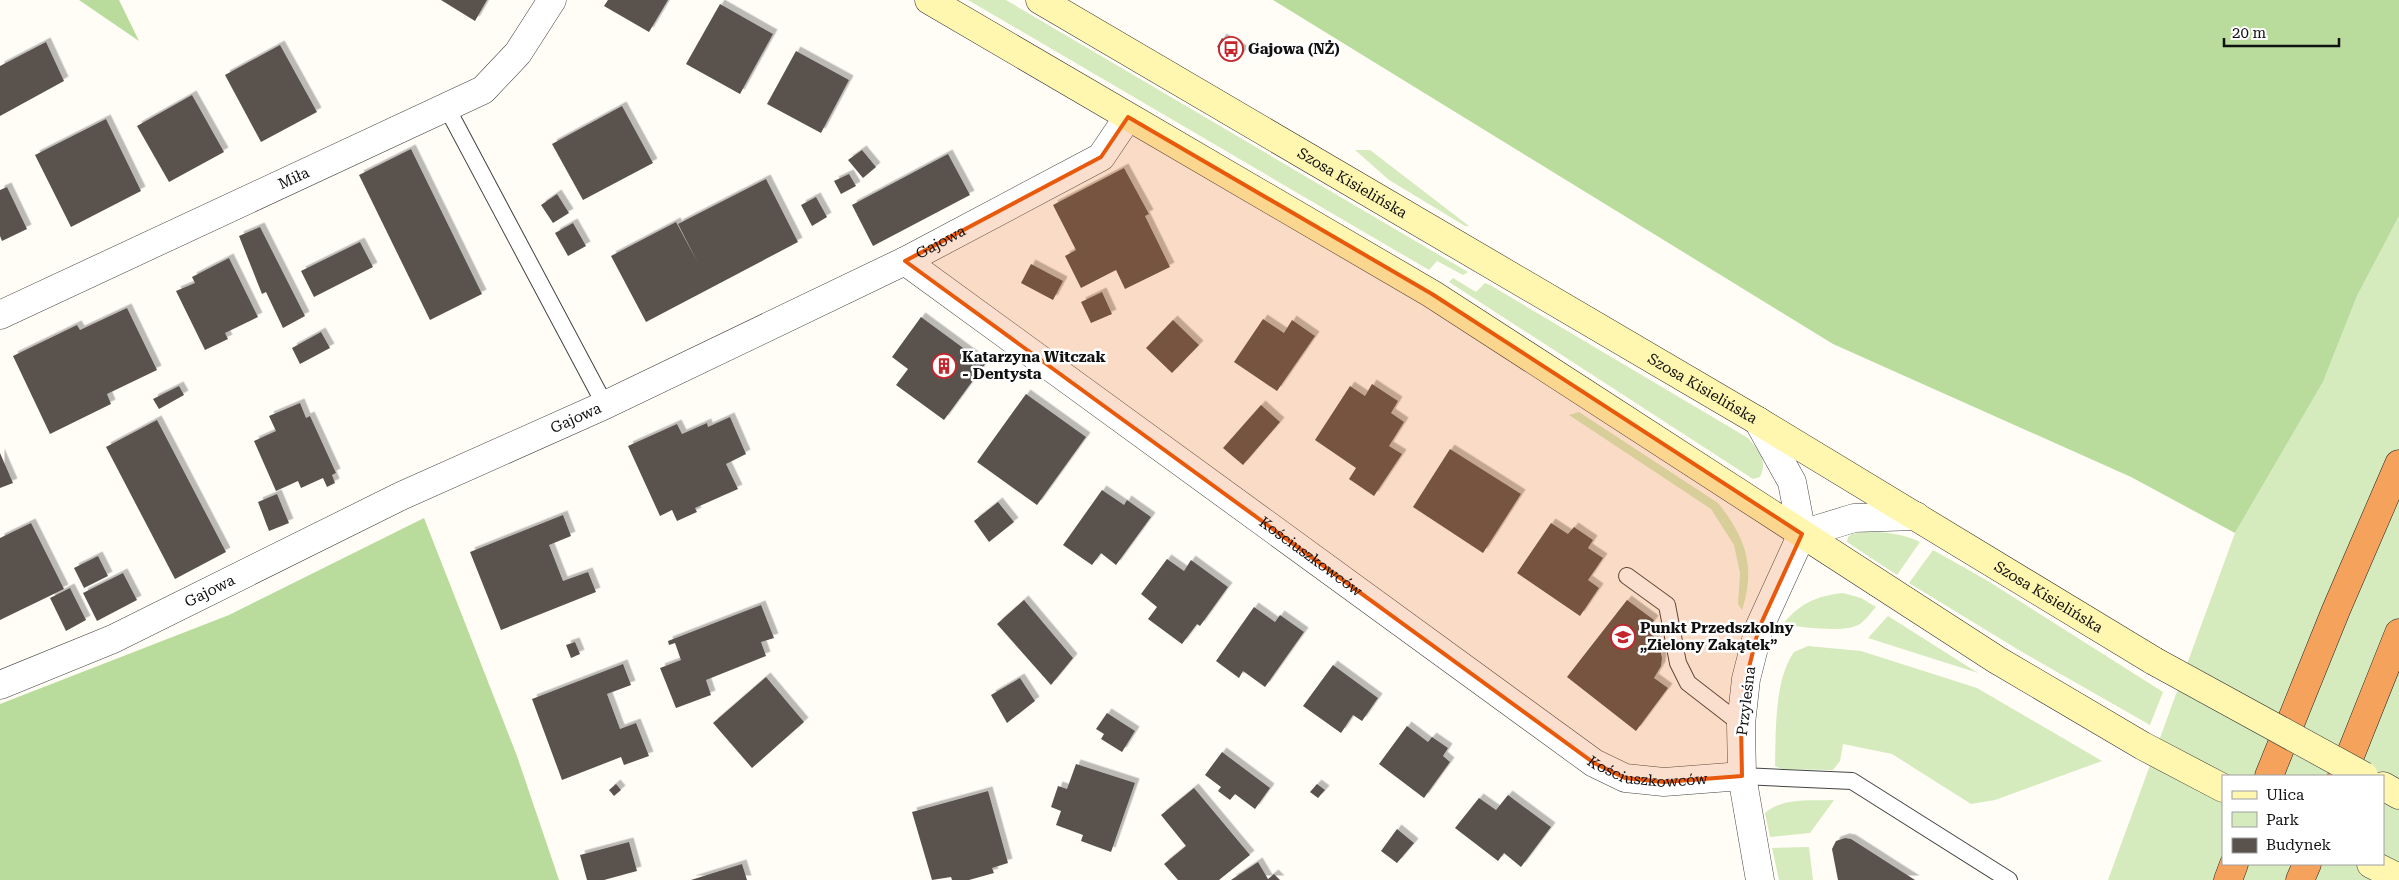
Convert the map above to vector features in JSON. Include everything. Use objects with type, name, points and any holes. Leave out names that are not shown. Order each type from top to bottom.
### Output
[{"type":"highway","points":[[2269,775],[2399,464]]},
{"type":"highway","points":[[2342,775],[2399,633]]},
{"type":"highway","points":[[2228,880],[2234,865]]},
{"type":"highway","points":[[2300,880],[2307,865]]},
{"type":"street","name":"Miła","points":[[0,316],[483,90],[518,53],[552,0]]},
{"type":"street","points":[[929,0],[1432,294],[1997,660],[2142,746],[2222,787]]},
{"type":"street","name":"Szosa Kisielińska","points":[[1040,0],[1758,421],[2154,661],[2362,775]]},
{"type":"street","name":"Gajowa","points":[[0,685],[112,639],[402,496],[605,404],[905,261],[1101,157],[1128,117]]},
{"type":"street","name":"Kościuszkowców","points":[[905,261],[1594,763],[1625,778],[1664,782],[1742,776]]},
{"type":"street","points":[[1758,421],[1792,482],[1802,534]]},
{"type":"street","points":[[1802,534],[1854,518],[1916,516]]},
{"type":"street","name":"Przyleśna","points":[[1760,880],[1742,776],[1741,724],[1746,679],[1759,628],[1802,534]]},
{"type":"street","points":[[2384,787],[2399,795]]},
{"type":"street","points":[[2373,865],[2399,878]]},
{"type":"lane","points":[[447,108],[605,404]]},
{"type":"lane","points":[[1627,576],[1667,605],[1678,663],[1688,683],[1741,724]]},
{"type":"lane","points":[[1742,776],[1852,782],[2010,880]]},
{"type":"highlighted area","points":[[1128,117],[1432,294],[1802,534],[1759,628],[1746,679],[1741,724],[1742,776],[1664,782],[1625,778],[1594,763],[905,261],[1101,157]]},
{"type":"green space","points":[[79,0],[119,0],[139,41]]},
{"type":"green space","points":[[968,0],[1006,0],[1468,272],[1463,275],[1437,261],[1429,270]]},
{"type":"green space","points":[[1273,0],[2399,0],[2399,216],[2357,296],[2323,382],[2235,533],[2131,477],[1833,344]]},
{"type":"green space","points":[[1355,150],[1370,150],[1469,226],[1465,226],[1389,180]]},
{"type":"green space","points":[[2399,216],[2399,880],[2108,880],[2235,533],[2323,382],[2357,296]]},
{"type":"green space","points":[[1453,278],[1476,292],[1485,283],[1490,285],[1748,438],[1759,452],[1763,461],[1760,477],[1753,479],[1449,282]]},
{"type":"green space","points":[[1579,412],[1718,503],[1736,528],[1746,554],[1748,580],[1742,610],[1738,604],[1740,573],[1734,545],[1711,509],[1569,415]]},
{"type":"green space","points":[[424,518],[517,756],[559,880],[0,880],[0,704],[229,615]]},
{"type":"green space","points":[[1865,532],[1893,534],[1920,542],[1897,575],[1847,542],[1848,537],[1852,534]]},
{"type":"green space","points":[[1933,550],[1988,581],[2163,692],[2150,725],[2022,652],[1909,583]]},
{"type":"green space","points":[[1843,593],[1861,598],[1876,607],[1860,624],[1844,629],[1782,625],[1795,611],[1809,602],[1825,596]]},
{"type":"green space","points":[[1888,616],[1978,673],[1868,638]]},
{"type":"green space","points":[[1808,646],[1861,651],[1977,688],[2102,761],[1995,800],[1971,804],[1892,754],[1843,744],[1840,761],[1833,770],[1782,769],[1775,766],[1779,691],[1787,664],[1794,652]]},
{"type":"green space","points":[[1834,800],[1810,833],[1770,837],[1765,813],[1772,808],[1789,802]]},
{"type":"green space","points":[[1809,847],[1813,880],[1779,880],[1772,848]]},
{"type":"building","points":[[441,0],[487,0],[475,21]]},
{"type":"building","points":[[608,0],[668,0],[649,32],[604,6]]},
{"type":"building","points":[[720,4],[773,34],[740,94],[686,64]]},
{"type":"building","points":[[1222,38],[1244,51],[1238,59],[1217,47]]},
{"type":"building","points":[[46,42],[64,81],[0,116],[0,66]]},
{"type":"building","points":[[280,45],[317,112],[261,142],[225,75]]},
{"type":"building","points":[[796,51],[849,80],[821,133],[767,104]]},
{"type":"building","points":[[192,95],[224,152],[169,182],[137,126]]},
{"type":"building","points":[[622,106],[653,163],[583,200],[552,144]]},
{"type":"building","points":[[106,119],[141,191],[71,227],[35,155]]},
{"type":"building","points":[[411,149],[482,294],[430,320],[359,175]]},
{"type":"building","points":[[862,150],[876,167],[863,178],[848,160]]},
{"type":"building","points":[[948,154],[970,195],[873,246],[852,205]]},
{"type":"building","points":[[1124,168],[1149,214],[1145,216],[1170,267],[1125,289],[1116,270],[1081,288],[1065,256],[1076,250],[1053,205]]},
{"type":"building","points":[[849,174],[856,186],[841,194],[834,181]]},
{"type":"building","points":[[766,179],[798,242],[646,322],[611,256],[676,222],[698,263],[678,224]]},
{"type":"building","points":[[7,187],[27,229],[2,241],[0,236],[0,190]]},
{"type":"building","points":[[557,194],[569,213],[553,223],[541,205]]},
{"type":"building","points":[[816,197],[827,217],[812,226],[801,205]]},
{"type":"building","points":[[573,223],[586,246],[568,256],[555,233]]},
{"type":"building","points":[[260,227],[305,316],[283,328],[266,292],[262,294],[239,236]]},
{"type":"building","points":[[360,242],[373,267],[314,297],[301,271]]},
{"type":"building","points":[[229,258],[258,317],[225,333],[228,339],[205,350],[176,291],[195,283],[192,277]]},
{"type":"building","points":[[1031,264],[1063,281],[1053,300],[1021,283]]},
{"type":"building","points":[[1102,292],[1112,314],[1091,323],[1081,302]]},
{"type":"building","points":[[127,308],[157,370],[107,394],[111,404],[50,434],[13,356],[77,325],[80,330]]},
{"type":"building","name":"Katarzyna Witczak - Dentysta","points":[[921,317],[985,364],[944,420],[896,385],[908,369],[892,357]]},
{"type":"building","points":[[1263,319],[1284,333],[1292,320],[1315,336],[1277,391],[1234,362]]},
{"type":"building","points":[[1173,320],[1199,345],[1172,373],[1146,348]]},
{"type":"building","points":[[321,332],[330,348],[300,364],[292,348]]},
{"type":"building","points":[[1372,384],[1398,401],[1391,413],[1404,422],[1389,446],[1402,454],[1374,496],[1349,479],[1356,468],[1315,440],[1350,386],[1365,396]]},
{"type":"building","points":[[179,386],[184,395],[159,409],[153,399]]},
{"type":"building","points":[[1026,394],[1086,437],[1037,505],[977,462]]},
{"type":"building","points":[[300,403],[306,418],[310,416],[336,473],[332,475],[335,483],[327,487],[323,478],[301,488],[298,481],[276,491],[254,441],[276,431],[269,416]]},
{"type":"building","points":[[1261,405],[1280,422],[1243,465],[1223,448]]},
{"type":"building","points":[[730,417],[746,454],[726,464],[738,489],[695,508],[697,512],[677,521],[672,510],[660,516],[628,446],[677,424],[682,434],[707,423],[708,427]]},
{"type":"building","points":[[157,420],[226,552],[175,579],[106,447]]},
{"type":"building","points":[[1450,449],[1521,494],[1483,553],[1413,507]]},
{"type":"building","points":[[0,453],[13,483],[0,488]]},
{"type":"building","points":[[1102,490],[1124,505],[1127,500],[1151,517],[1116,565],[1101,553],[1092,565],[1063,545]]},
{"type":"building","points":[[277,494],[289,523],[269,531],[258,502]]},
{"type":"building","points":[[998,502],[1014,522],[989,542],[974,521]]},
{"type":"building","points":[[563,515],[571,536],[549,545],[563,581],[588,572],[596,592],[501,630],[470,552]]},
{"type":"building","points":[[31,523],[64,589],[0,620],[0,538]]},
{"type":"building","points":[[1551,523],[1568,534],[1574,527],[1593,540],[1588,548],[1603,558],[1588,580],[1599,588],[1580,616],[1517,573]]},
{"type":"building","points":[[98,556],[108,576],[84,588],[74,568]]},
{"type":"building","points":[[1167,559],[1184,571],[1191,560],[1228,587],[1200,626],[1197,624],[1182,644],[1148,619],[1157,607],[1141,594]]},
{"type":"building","points":[[123,573],[137,600],[97,621],[83,593]]},
{"type":"building","points":[[70,588],[86,620],[66,631],[50,598]]},
{"type":"building","points":[[1024,600],[1073,658],[1051,685],[997,624]]},
{"type":"building","points":[[1627,600],[1654,620],[1647,630],[1652,633],[1659,644],[1662,658],[1661,666],[1654,678],[1668,688],[1636,731],[1567,677]]},
{"type":"building","points":[[761,605],[774,638],[761,642],[766,656],[706,680],[711,695],[676,708],[660,668],[681,660],[675,643],[669,645],[668,641]]},
{"type":"building","points":[[1254,607],[1275,622],[1280,615],[1304,632],[1265,687],[1243,671],[1239,678],[1216,661]]},
{"type":"building","points":[[575,642],[580,654],[571,658],[566,645]]},
{"type":"building","points":[[623,664],[631,685],[607,694],[620,729],[636,723],[649,756],[624,765],[621,757],[562,780],[532,699]]},
{"type":"building","points":[[1333,665],[1378,698],[1362,721],[1353,715],[1341,733],[1303,706]]},
{"type":"building","points":[[766,677],[804,722],[752,768],[713,723]]},
{"type":"building","points":[[1020,678],[1035,701],[1007,723],[991,695]]},
{"type":"building","points":[[1107,713],[1135,731],[1122,752],[1101,739],[1104,734],[1096,729]]},
{"type":"building","points":[[1407,726],[1428,742],[1432,737],[1448,748],[1443,756],[1450,762],[1424,798],[1379,764]]},
{"type":"building","points":[[1222,752],[1270,788],[1255,809],[1235,794],[1230,800],[1218,791],[1221,787],[1205,775]]},
{"type":"building","points":[[1076,764],[1135,783],[1111,852],[1081,841],[1083,835],[1056,825],[1061,811],[1051,807],[1058,786],[1067,789]]},
{"type":"building","points":[[616,784],[621,790],[614,796],[609,790]]},
{"type":"building","points":[[1317,784],[1325,790],[1318,798],[1310,792]]},
{"type":"building","points":[[1194,788],[1250,855],[1219,880],[1178,880],[1164,864],[1186,846],[1161,815]]},
{"type":"building","points":[[988,791],[1008,863],[992,868],[994,873],[969,880],[952,880],[951,877],[932,880],[912,812]]},
{"type":"building","points":[[1508,795],[1551,827],[1521,867],[1504,853],[1498,861],[1455,828],[1479,798],[1496,810]]},
{"type":"building","points":[[1397,829],[1414,843],[1397,863],[1381,851]]},
{"type":"building","points":[[1845,838],[1851,839],[1915,880],[1838,880],[1832,849],[1836,841]]},
{"type":"building","points":[[629,842],[637,871],[604,880],[587,880],[580,855]]},
{"type":"building","points":[[1258,862],[1268,879],[1274,874],[1280,880],[1231,880]]},
{"type":"building","points":[[742,864],[747,880],[691,880]]},
{"type":"place","name":"Gajowa (NŻ)","points":[[1231,49]]},
{"type":"place","name":"Katarzyna Witczak - Dentysta","points":[[944,366]]},
{"type":"place","name":"Punkt Przedszkolny „Zielony Zakątek”","points":[[1623,637]]}]
